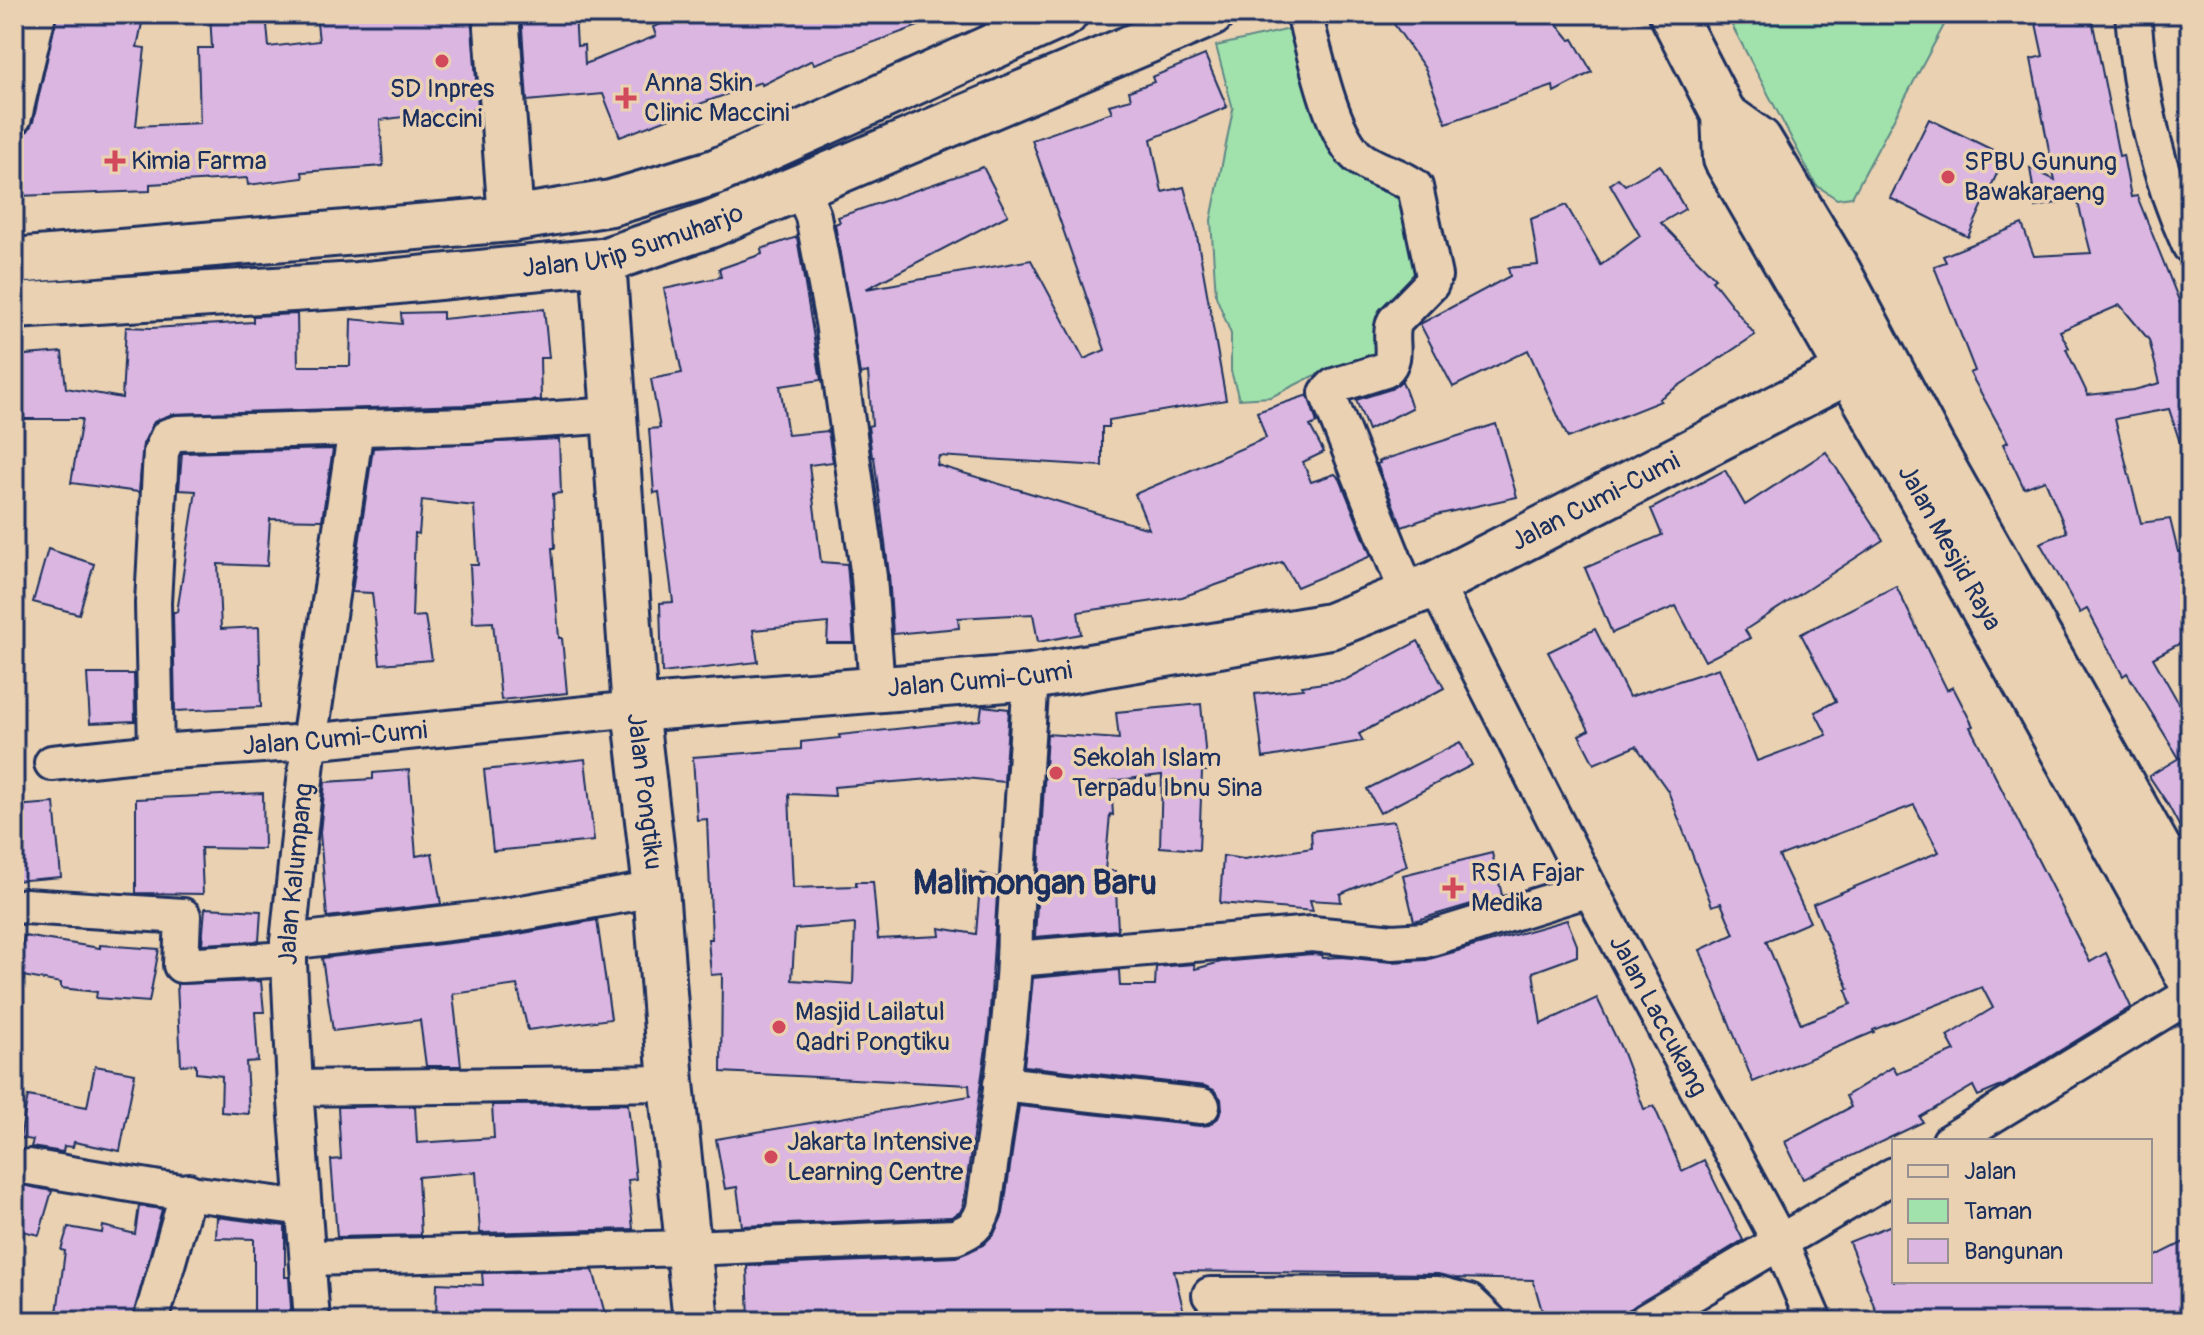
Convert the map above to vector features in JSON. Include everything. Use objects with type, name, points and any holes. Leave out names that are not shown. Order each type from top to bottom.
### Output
[{"type":"main road","points":[[496,14],[511,219]]},
{"type":"main road","name":"Jalan Urip Sumuharjo","points":[[14,306],[357,285],[603,261],[710,225],[1211,14]]},
{"type":"main road","name":"Jalan Mesjid Raya","points":[[1672,14],[1724,115],[1726,159],[1847,372],[1919,458]]},
{"type":"main road","name":"Jalan Urip Sumuharjo","points":[[14,261],[511,219],[611,203],[715,172],[1047,17]]},
{"type":"main road","name":"Jalan Mesjid Raya","points":[[1724,115],[1759,140],[1839,273],[1919,458],[2064,720],[2190,979]]},
{"type":"main road","name":"Jalan Pongtiku","points":[[603,261],[635,709],[656,889],[671,1083],[696,1321]]},
{"type":"main road","name":"Jalan Cumi-Cumi","points":[[635,709],[1031,677],[1330,626],[1422,590],[1847,372]]},
{"type":"main road","name":"Jalan Mesjid Raya","points":[[2064,720],[2190,905]]},
{"type":"street","points":[[14,117],[20,61],[38,14]]},
{"type":"street","name":"Jalan Laccukang","points":[[1304,14],[1335,120],[1357,156],[1415,187],[1434,269],[1431,284],[1395,321],[1391,335],[1391,365],[1385,370],[1334,386],[1327,393],[1422,590],[1590,889],[1781,1244],[1814,1321]]},
{"type":"street","points":[[2133,14],[2136,51],[2156,155],[2190,246]]},
{"type":"street","points":[[801,188],[813,216],[831,307],[869,577],[877,689]]},
{"type":"street","points":[[156,752],[153,603],[161,452],[168,436],[178,433],[468,425],[614,415]]},
{"type":"street","name":"Jalan Kalumpang","points":[[312,1321],[295,1088],[289,951],[309,742],[356,428]]},
{"type":"street","points":[[308,1258],[688,1248],[955,1237],[970,1231],[980,1222],[984,1208],[1015,959],[1031,677]]},
{"type":"street","name":"Jalan Cumi-Cumi","points":[[52,763],[156,752],[309,742],[635,709]]},
{"type":"street","points":[[25,906],[183,916],[181,965],[289,951],[656,889]]},
{"type":"street","points":[[1015,959],[1312,934],[1393,942],[1425,940],[1590,889]]},
{"type":"street","points":[[1953,1139],[2190,995]]},
{"type":"street","points":[[295,1088],[671,1083]]},
{"type":"street","points":[[1001,1084],[1202,1106]]},
{"type":"street","points":[[29,1167],[160,1189],[304,1208]]},
{"type":"street","points":[[1646,1321],[1892,1176]]},
{"type":"street","points":[[151,1321],[188,1191]]},
{"type":"street","points":[[1210,1295],[1438,1294],[1469,1302],[1489,1321]]},
{"type":"green space","points":[[1726,14],[1950,14],[1852,197],[1837,199],[1816,185]]},
{"type":"green space","points":[[1290,29],[1297,57],[1324,112],[1406,189],[1423,261],[1390,305],[1375,353],[1313,376],[1271,397],[1239,399],[1231,371],[1231,334],[1216,296],[1211,220],[1233,109],[1216,46]]},
{"type":"building","points":[[57,14],[144,14],[137,47],[145,48],[136,126],[200,123],[198,48],[212,48],[210,14],[266,14],[269,47],[319,41],[316,14],[471,14],[478,106],[454,122],[432,113],[380,120],[383,166],[302,172],[303,178],[248,185],[247,178],[150,184],[150,191],[18,196],[15,136],[28,131],[33,122]]},
{"type":"building","points":[[521,14],[575,14],[577,46],[584,45],[585,64],[656,36],[653,27],[688,14],[942,14],[943,17],[814,64],[812,60],[762,85],[761,82],[677,112],[678,115],[620,137],[603,94],[527,101]]},
{"type":"building","points":[[1387,14],[1549,14],[1570,40],[1573,39],[1592,72],[1554,92],[1553,86],[1446,123],[1426,70]]},
{"type":"building","points":[[2034,14],[2091,14],[2119,156],[2123,155],[2131,197],[2137,196],[2190,328],[2190,458],[2185,458],[2169,409],[2115,419],[2141,523],[2170,519],[2178,552],[2190,549],[2190,638],[2153,658],[2190,723],[2190,846],[2149,776],[2179,758],[2127,673],[2123,676],[2087,609],[2080,613],[2040,543],[2067,532],[2045,480],[2024,488],[2003,444],[2008,442],[1970,373],[1975,371],[1934,266],[1946,262],[1943,256],[2022,224],[2034,256],[2091,253],[2077,199],[2036,207],[2030,168],[2055,180],[2031,59],[2043,56]],"holes":[[[2120,305],[2149,340],[2160,383],[2134,390],[2088,395],[2060,331]]]},
{"type":"building","points":[[1205,55],[1227,107],[1151,139],[1162,192],[1184,187],[1196,231],[1226,400],[1109,420],[1109,427],[1102,427],[1102,466],[939,456],[937,465],[1149,529],[1135,494],[1266,438],[1257,412],[1308,395],[1317,423],[1310,426],[1324,452],[1303,462],[1311,482],[1335,474],[1340,479],[1371,556],[1297,587],[1282,562],[1182,597],[1078,612],[1081,634],[1038,642],[1033,614],[958,618],[959,628],[893,634],[889,574],[868,426],[872,425],[868,372],[860,374],[835,224],[840,222],[838,217],[983,167],[1008,215],[866,289],[1031,260],[1084,359],[1105,350],[1032,140],[1112,112],[1109,105],[1131,99],[1129,91],[1154,82],[1152,77]]},
{"type":"building","name":"SPBU Gunung Bawakaraeng","points":[[1929,119],[2005,156],[1968,237],[1890,198]]},
{"type":"building","points":[[1660,165],[1685,209],[1661,223],[1715,278],[1712,280],[1755,335],[1659,399],[1661,401],[1568,438],[1528,350],[1453,387],[1420,324],[1510,276],[1508,268],[1538,265],[1531,219],[1566,205],[1601,265],[1640,236],[1610,184],[1618,178],[1625,185]]},
{"type":"building","points":[[797,237],[821,380],[780,386],[788,435],[828,431],[833,462],[809,465],[821,562],[847,564],[854,643],[827,643],[828,623],[753,630],[758,662],[662,673],[660,603],[673,602],[659,492],[654,493],[649,429],[660,428],[651,379],[682,373],[664,289],[721,277],[719,269],[762,254],[761,249]]},
{"type":"building","points":[[544,309],[549,358],[540,358],[541,400],[172,414],[154,422],[143,444],[139,492],[71,483],[82,419],[14,419],[14,356],[62,352],[66,388],[122,398],[126,327],[253,322],[253,316],[297,314],[298,366],[350,366],[351,319],[402,324],[401,313],[443,312],[443,319]]},
{"type":"building","points":[[1402,381],[1412,408],[1368,430],[1356,400],[1391,389]]},
{"type":"building","points":[[1496,424],[1517,497],[1436,515],[1402,527],[1377,464],[1379,461]]},
{"type":"building","points":[[559,439],[561,493],[553,494],[555,548],[552,548],[567,693],[501,700],[493,622],[473,623],[470,565],[478,565],[474,506],[422,500],[419,534],[415,533],[412,617],[425,616],[432,660],[380,664],[372,593],[352,592],[373,448]]},
{"type":"building","points":[[333,449],[322,520],[270,519],[267,566],[218,564],[221,629],[259,627],[261,707],[175,711],[173,612],[177,612],[196,491],[179,490],[182,453]]},
{"type":"building","points":[[1826,452],[1883,540],[1745,630],[1750,638],[1705,661],[1676,606],[1612,633],[1585,568],[1662,535],[1651,509],[1725,470],[1745,505]]},
{"type":"building","points":[[48,549],[94,564],[79,614],[33,602]]},
{"type":"building","points":[[1896,586],[1947,690],[1953,687],[1973,726],[1970,727],[2090,962],[2106,953],[2131,1007],[2004,1085],[1978,1096],[1973,1086],[1920,1117],[1923,1122],[1803,1179],[1785,1142],[1851,1107],[1846,1096],[1893,1067],[1897,1074],[1955,1051],[1947,1036],[1993,1008],[1982,987],[1753,1082],[1700,950],[1734,934],[1721,903],[1712,906],[1668,791],[1636,746],[1594,764],[1579,735],[1589,730],[1548,652],[1595,629],[1629,697],[1719,668],[1757,761],[1827,735],[1815,712],[1836,701],[1801,634]],"holes":[[[1914,805],[1939,852],[1813,904],[1849,989],[1846,990],[1851,1004],[1801,1024],[1766,941],[1810,922],[1779,856]]]},
{"type":"building","points":[[1418,641],[1444,688],[1359,734],[1363,741],[1263,758],[1255,694],[1303,689],[1302,686],[1345,680]]},
{"type":"building","points":[[87,674],[134,674],[135,721],[90,723]]},
{"type":"building","points":[[1201,704],[1207,771],[1202,771],[1199,850],[1160,847],[1162,775],[1111,781],[1113,815],[1110,814],[1105,871],[1115,871],[1118,930],[1035,937],[1047,734],[1119,739],[1116,712]]},
{"type":"building","points":[[982,706],[1009,709],[1004,782],[955,777],[834,787],[835,796],[789,794],[793,888],[856,886],[856,882],[873,882],[878,939],[940,936],[939,928],[976,934],[981,873],[998,878],[989,1027],[963,1206],[951,1217],[742,1226],[737,1187],[725,1189],[716,1139],[970,1096],[969,1085],[721,1072],[722,974],[711,975],[707,819],[697,820],[693,757],[801,749],[801,742],[840,738],[839,735],[980,720]],"holes":[[[855,924],[853,984],[792,980],[795,929]]]},
{"type":"building","points":[[1460,742],[1472,765],[1380,813],[1367,789]]},
{"type":"building","points":[[585,759],[594,841],[493,851],[484,770]]},
{"type":"building","points":[[409,770],[416,856],[432,853],[441,904],[327,917],[320,833],[325,782],[373,779],[373,773]]},
{"type":"building","points":[[263,793],[264,849],[201,848],[203,894],[136,893],[136,799]]},
{"type":"building","points":[[54,803],[61,877],[14,881],[14,806]]},
{"type":"building","points":[[1394,821],[1407,866],[1340,894],[1341,902],[1310,900],[1313,911],[1220,903],[1223,856],[1244,859],[1312,848],[1311,831]]},
{"type":"building","name":"RSIA Fajar Medika","points":[[1492,853],[1502,895],[1414,921],[1403,875]]},
{"type":"building","points":[[205,908],[261,911],[259,941],[202,944]]},
{"type":"building","points":[[597,920],[611,1019],[528,1030],[517,985],[453,994],[461,1066],[426,1066],[420,1020],[333,1031],[322,958],[501,937]]},
{"type":"building","points":[[1567,920],[1577,945],[1577,956],[1533,972],[1541,1024],[1597,998],[1621,1048],[1644,1109],[1654,1106],[1682,1171],[1704,1160],[1743,1240],[1632,1308],[1604,1321],[1545,1321],[1533,1280],[1455,1278],[1438,1274],[1174,1271],[1186,1321],[1050,1316],[1050,1321],[846,1321],[846,1317],[749,1320],[747,1266],[956,1257],[983,1245],[994,1234],[1003,1214],[1019,1106],[1200,1126],[1209,1125],[1218,1118],[1222,1109],[1221,1099],[1214,1090],[1205,1086],[1024,1066],[1033,978],[1119,970],[1120,986],[1155,986],[1156,967],[1194,964],[1195,969],[1221,962],[1312,954],[1322,955],[1323,958],[1391,962],[1426,960]]},
{"type":"building","points":[[24,936],[100,948],[100,945],[159,949],[149,1002],[96,998],[97,992],[61,988],[61,983],[17,975]]},
{"type":"building","points":[[261,981],[264,1012],[255,1012],[258,1061],[246,1062],[249,1114],[221,1112],[222,1076],[196,1073],[196,1064],[181,1065],[177,984]]},
{"type":"building","points":[[95,1066],[135,1073],[120,1151],[74,1142],[73,1147],[64,1146],[63,1152],[31,1147],[33,1140],[20,1138],[28,1096],[87,1107]]},
{"type":"building","points":[[628,1104],[636,1179],[628,1180],[633,1229],[480,1233],[476,1172],[418,1177],[421,1235],[337,1237],[331,1160],[341,1159],[338,1107],[415,1106],[417,1143],[494,1138],[492,1105]]},
{"type":"building","points":[[22,1185],[52,1191],[39,1235],[14,1229]]},
{"type":"building","points":[[139,1206],[162,1209],[132,1321],[56,1321],[65,1251],[61,1250],[68,1227],[102,1233],[103,1226],[135,1234]]},
{"type":"building","points":[[217,1217],[285,1226],[285,1277],[289,1277],[291,1308],[289,1321],[254,1321],[254,1239],[216,1238]]},
{"type":"building","points":[[1892,1225],[1892,1283],[2152,1283],[2152,1258],[2190,1239],[2190,1321],[1880,1321],[1849,1242]]},
{"type":"building","points":[[593,1270],[607,1321],[436,1321],[437,1283],[483,1285],[482,1273]]},
{"type":"place","name":"SD Inpres Maccini","points":[[442,61]]},
{"type":"place","name":"Anna Skin Clinic Maccini","points":[[626,98]]},
{"type":"place","name":"Kimia Farma","points":[[115,161]]},
{"type":"place","name":"SPBU Gunung Bawakaraeng","points":[[1948,177]]},
{"type":"place","name":"Sekolah Islam Terpadu Ibnu Sina","points":[[1056,773]]},
{"type":"place","name":"RSIA Fajar Medika","points":[[1453,888]]},
{"type":"place","name":"Masjid Lailatul Qadri Pongtiku","points":[[779,1027]]},
{"type":"place","name":"Jakarta Intensive Learning Centre","points":[[771,1157]]},
{"type":"district","name":"Malimongan Baru","points":[[1035,883]]}]
